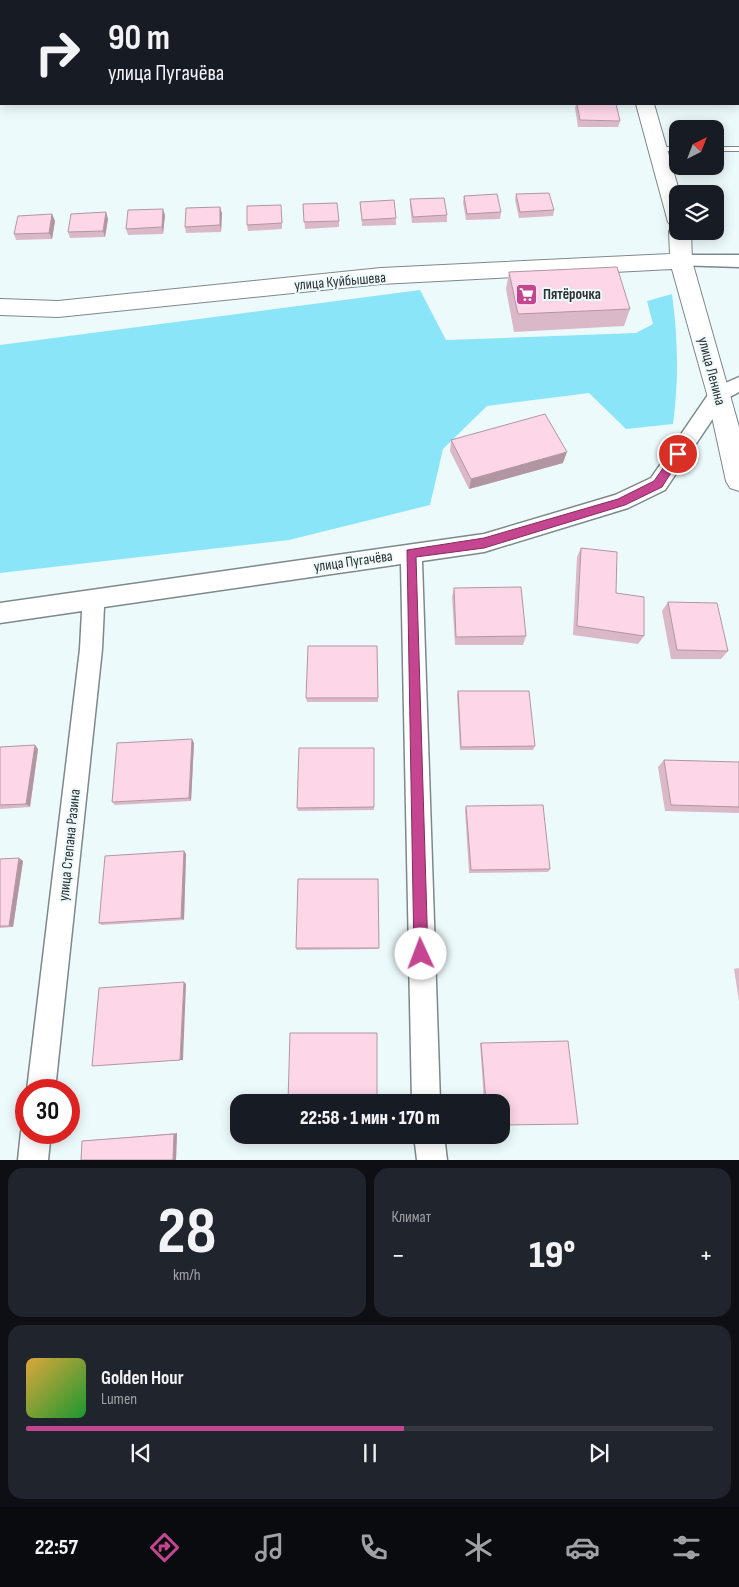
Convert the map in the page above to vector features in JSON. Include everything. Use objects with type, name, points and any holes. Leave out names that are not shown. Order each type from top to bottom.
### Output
[{"type":"main road","points":[[645,105],[669,191]]},
{"type":"main road","name":"улица Ленина","points":[[681,240],[682,261],[729,389],[739,481]]},
{"type":"main road","name":"улица Куйбышева","points":[[0,307],[58,309],[381,276],[682,261]]},
{"type":"street","points":[[682,261],[739,262]]},
{"type":"street","name":"улица Пугачёва","points":[[0,613],[484,543],[621,502],[658,484],[729,389]]},
{"type":"street","points":[[411,553],[426,1094]]},
{"type":"street","name":"улица Степана Разина","points":[[42,1079],[91,649],[94,599]]},
{"type":"street","points":[[33,1160],[35,1144]]},
{"type":"street","points":[[430,1144],[432,1160]]},
{"type":"lane","points":[[657,149],[669,149]]},
{"type":"lane","points":[[724,149],[739,149]]},
{"type":"shaded area","points":[[420,290],[446,340],[636,333],[653,324],[647,301],[672,294],[677,359],[673,424],[626,429],[589,393],[487,406],[443,449],[430,505],[289,540],[0,573],[0,345]]},
{"type":"building","points":[[577,105],[616,105],[620,121],[580,120]]},
{"type":"building","points":[[549,193],[554,210],[520,212],[516,194]]},
{"type":"building","points":[[497,194],[501,212],[467,214],[464,196]]},
{"type":"building","points":[[444,198],[447,215],[413,217],[410,199]]},
{"type":"building","points":[[394,200],[396,218],[362,220],[360,202]]},
{"type":"building","points":[[337,203],[339,221],[304,222],[303,204]]},
{"type":"building","points":[[281,205],[282,223],[247,225],[247,206]]},
{"type":"building","points":[[220,207],[220,225],[185,227],[186,208]]},
{"type":"building","points":[[163,209],[162,227],[126,229],[128,210]]},
{"type":"building","points":[[106,212],[103,231],[68,232],[71,214]]},
{"type":"building","points":[[52,214],[49,233],[14,234],[18,216]]},
{"type":"building","points":[[617,267],[630,309],[518,314],[509,272]]},
{"type":"building","points":[[545,414],[567,452],[471,479],[451,440]]},
{"type":"building","points":[[581,548],[617,552],[616,593],[644,597],[644,636],[577,626]]},
{"type":"building","points":[[521,587],[526,636],[456,637],[454,588]]},
{"type":"building","points":[[668,602],[717,603],[728,651],[677,650]]},
{"type":"building","points":[[308,646],[377,646],[378,698],[306,698]]},
{"type":"building","points":[[458,691],[529,691],[535,746],[461,747]]},
{"type":"building","points":[[192,739],[189,798],[112,802],[117,743]]},
{"type":"building","points":[[35,745],[26,804],[0,805],[0,747]]},
{"type":"building","points":[[299,748],[374,748],[374,807],[297,808]]},
{"type":"building","points":[[664,760],[739,762],[739,807],[671,805]]},
{"type":"building","points":[[543,805],[550,869],[471,870],[466,806]]},
{"type":"building","points":[[184,851],[181,918],[99,923],[105,856]]},
{"type":"building","points":[[19,858],[9,926],[0,926],[0,859]]},
{"type":"building","points":[[298,879],[378,879],[379,948],[296,948]]},
{"type":"building","points":[[184,982],[180,1060],[92,1066],[99,988]]},
{"type":"building","points":[[290,1033],[377,1033],[377,1094],[288,1094]]},
{"type":"building","points":[[568,1041],[578,1124],[510,1125],[510,1094],[485,1094],[481,1043]]},
{"type":"building","points":[[174,1134],[173,1160],[81,1160],[82,1141]]},
{"type":"place","name":"Пятёрочка","points":[[527,294]]},
{"type":"route","points":[[421,954],[411,553],[484,543],[621,502],[658,484],[678,454]]}]
